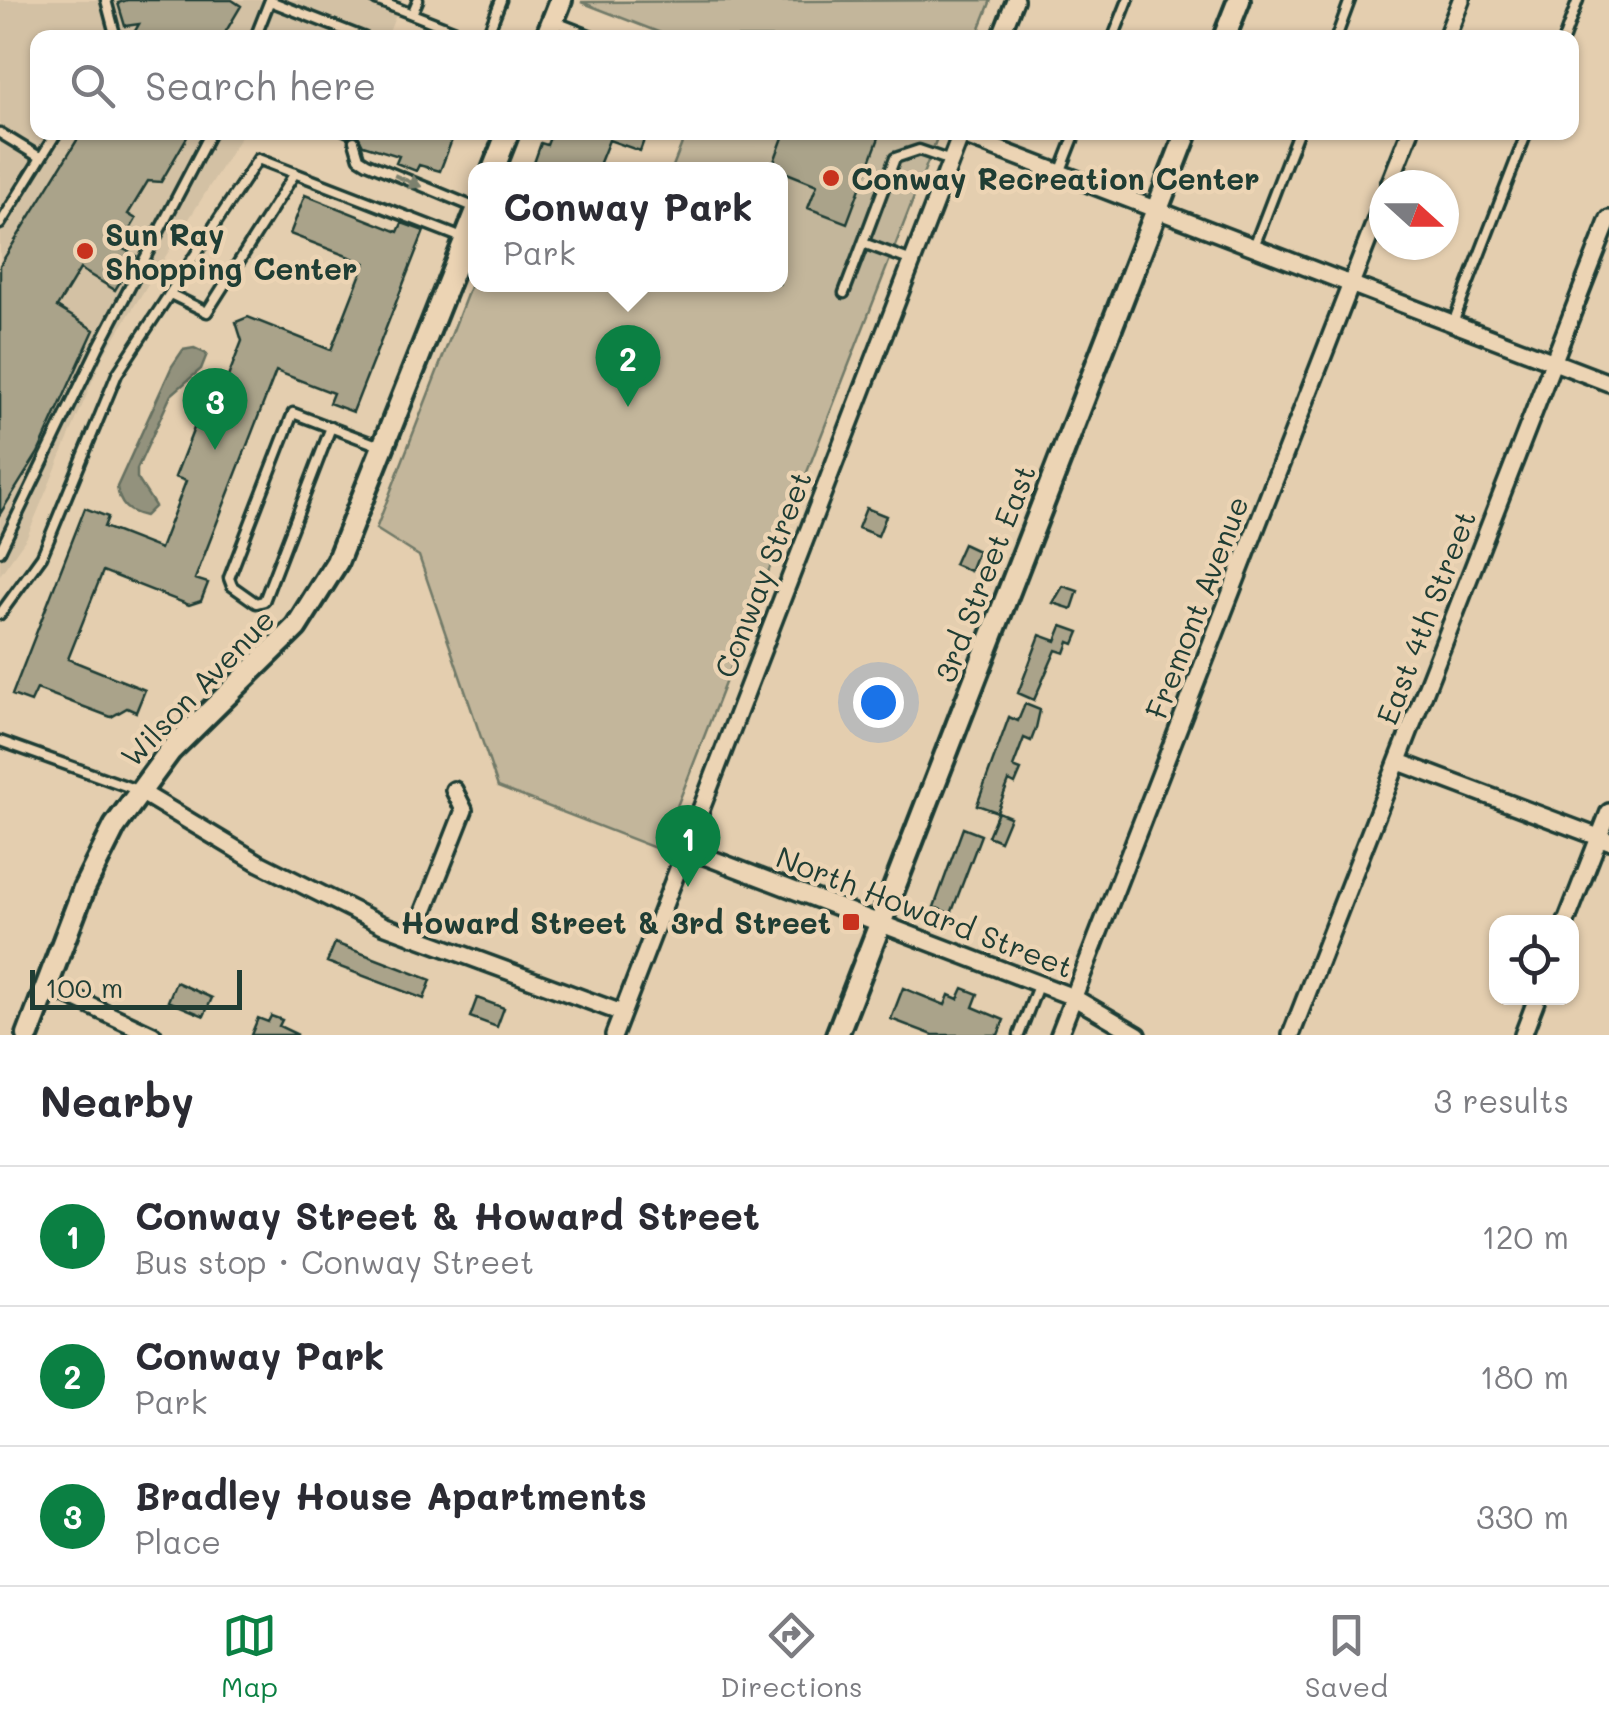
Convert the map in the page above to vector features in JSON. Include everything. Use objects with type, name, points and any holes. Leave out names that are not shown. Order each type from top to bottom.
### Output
[{"type":"street","points":[[550,29],[561,0]]},
{"type":"street","points":[[1003,30],[1015,0]]},
{"type":"street","points":[[1227,30],[1239,0]]},
{"type":"street","points":[[1449,30],[1461,0]]},
{"type":"street","name":"Conway Street","points":[[614,1035],[960,140]]},
{"type":"street","points":[[977,140],[1155,212],[1609,383]]},
{"type":"street","name":"3rd Street East","points":[[837,1035],[1184,140]]},
{"type":"street","points":[[1396,170],[1407,140]]},
{"type":"street","name":"East 4th Street","points":[[1291,1035],[1609,219]]},
{"type":"street","name":"Wilson Avenue","points":[[28,1035],[96,862],[138,791],[170,751],[263,665],[296,628],[337,562],[468,231]]},
{"type":"street","name":"Fremont Avenue","points":[[1059,1035],[1369,238]]},
{"type":"street","points":[[1399,762],[1604,839]]},
{"type":"street","points":[[414,937],[464,810],[454,790]]},
{"type":"street","points":[[138,791],[259,864],[414,937],[622,1014]]},
{"type":"street","points":[[1569,915],[1604,839],[1609,812]]},
{"type":"street","name":"North Howard Street","points":[[686,849],[1073,997],[1138,1035]]},
{"type":"street","points":[[46,985],[153,1035]]},
{"type":"street","points":[[1522,1035],[1534,1005]]},
{"type":"lane","points":[[106,0],[114,30]]},
{"type":"lane","points":[[259,30],[270,0],[346,30]]},
{"type":"lane","points":[[376,0],[453,30]]},
{"type":"lane","points":[[412,14],[418,0]]},
{"type":"lane","points":[[487,0],[500,2],[489,30]]},
{"type":"lane","points":[[1116,30],[1128,0]]},
{"type":"lane","points":[[1339,30],[1350,0]]},
{"type":"lane","points":[[1567,30],[1578,0]]},
{"type":"lane","points":[[0,133],[41,158]]},
{"type":"lane","points":[[0,223],[52,140]]},
{"type":"lane","points":[[0,551],[98,348],[207,140]]},
{"type":"lane","points":[[1060,173],[1073,140]]},
{"type":"lane","points":[[1252,248],[1295,140]]},
{"type":"lane","points":[[1453,323],[1524,140]]},
{"type":"lane","points":[[354,141],[354,150],[366,163],[468,207]]},
{"type":"lane","points":[[844,293],[895,158],[919,150],[951,161]]},
{"type":"lane","points":[[0,614],[42,556],[117,374],[258,159],[465,239]]},
{"type":"lane","points":[[170,294],[208,312],[295,174]]},
{"type":"lane","points":[[863,243],[912,261]]},
{"type":"lane","points":[[331,427],[264,601],[256,603],[232,586],[229,578],[294,413],[384,447]]},
{"type":"lane","points":[[0,741],[138,791]]},
{"type":"lane","points":[[1019,1035],[1039,984]]},
{"type":"shaded area","name":"Sun Ray Shopping Center","points":[[0,0],[402,0],[390,30],[30,30],[30,140],[239,140],[103,356],[27,537],[0,575]]},
{"type":"shaded area","points":[[991,0],[979,30],[653,30],[581,2]]},
{"type":"shaded area","points":[[683,140],[936,140],[660,850],[498,787],[419,556],[376,529],[468,292],[788,292],[788,162],[675,162]]},
{"type":"shaded area","points":[[194,348],[207,354],[201,369],[171,395],[137,469],[137,478],[155,506],[145,516],[122,503],[117,487],[172,366],[183,350]]},
{"type":"building","points":[[232,0],[241,6],[227,30],[136,30],[139,24],[125,26],[118,3]]},
{"type":"building","points":[[77,140],[185,140],[161,182],[148,181],[128,214],[136,219],[120,247],[136,256],[115,290],[80,269],[57,307],[94,330],[38,453],[0,514],[0,265]]},
{"type":"building","points":[[360,140],[452,140],[440,171],[419,165],[416,171],[396,163],[399,156],[363,145]]},
{"type":"building","points":[[549,140],[609,140],[600,162],[534,162],[541,143],[547,145]]},
{"type":"building","points":[[609,140],[644,140],[640,151]]},
{"type":"building","name":"Conway Recreation Center","points":[[782,140],[878,140],[847,223],[808,208],[817,185],[788,173],[788,162],[774,162]]},
{"type":"building","points":[[305,195],[398,232],[402,223],[424,231],[353,412],[329,403],[333,393],[276,371],[195,579],[208,583],[201,601],[189,605],[103,571],[68,659],[145,690],[136,712],[127,708],[111,717],[37,689],[31,702],[12,695],[85,508],[108,517],[104,527],[160,549],[186,481],[175,477],[198,418],[210,423],[242,341],[236,322],[248,317],[331,350],[365,263],[290,234]]},
{"type":"building","points":[[866,508],[886,516],[878,536],[858,528]]},
{"type":"building","points":[[963,544],[978,551],[970,571],[954,564]]},
{"type":"building","points":[[1063,586],[1078,591],[1072,609],[1053,603]]},
{"type":"building","points":[[1062,626],[1079,632],[1074,644],[1069,642],[1065,653],[1056,650],[1034,700],[1018,693],[1040,635],[1056,641]]},
{"type":"building","points":[[1025,704],[1040,710],[1031,741],[1024,738],[1013,767],[1021,770],[1015,784],[1009,781],[997,812],[977,805],[1009,717],[1018,721]]},
{"type":"building","points":[[998,812],[1010,817],[1000,841],[988,836]]},
{"type":"building","points":[[963,828],[981,835],[951,914],[934,907]]},
{"type":"building","points":[[335,943],[431,980],[424,999],[327,962]]},
{"type":"building","points":[[176,982],[212,998],[204,1016],[168,1001]]},
{"type":"building","points":[[903,988],[945,1005],[949,995],[958,999],[963,988],[978,994],[973,1007],[1004,1020],[998,1035],[933,1035],[891,1019]]},
{"type":"building","points":[[477,998],[504,1008],[497,1027],[470,1017]]},
{"type":"building","points":[[271,1016],[282,1020],[279,1026],[298,1035],[251,1035],[258,1018],[268,1022]]},
{"type":"place","name":"Conway Recreation Center","points":[[831,178]]},
{"type":"place","name":"Sun Ray Shopping Center","points":[[85,251]]},
{"type":"place","name":"Conway Park","points":[[628,407]]},
{"type":"place","name":"Bradley House Apartments","points":[[215,450]]},
{"type":"place","name":"Conway Street & Howard Street","points":[[688,887]]},
{"type":"place","name":"Howard Street & 3rd Street","points":[[851,922]]}]
